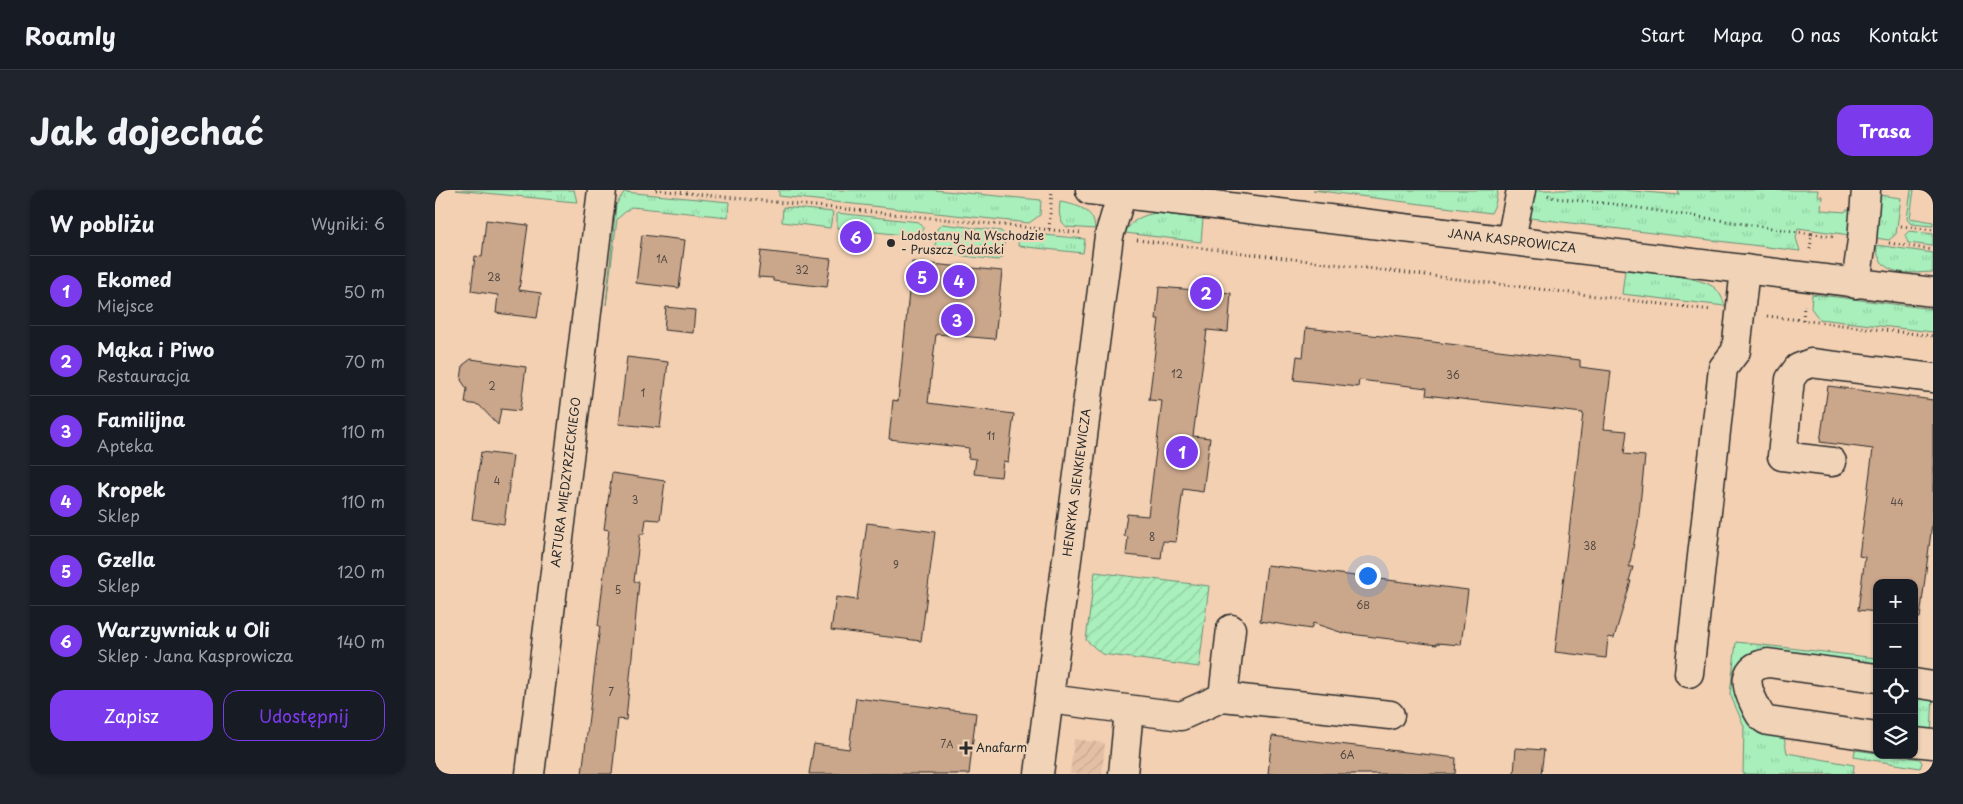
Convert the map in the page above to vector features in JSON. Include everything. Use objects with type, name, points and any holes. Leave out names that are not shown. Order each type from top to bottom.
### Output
[{"type":"street","name":"ARTURA MIĘDZYRZECKIEGO","points":[[530,774],[602,190]]},
{"type":"street","name":"JANA KASPROWICZA","points":[[1090,190],[1123,192],[1933,292]]},
{"type":"street","points":[[1856,284],[1863,240],[1866,190]]},
{"type":"street","name":"HENRYKA SIENKIEWICZA","points":[[1039,774],[1109,236],[1123,192]]},
{"type":"street","points":[[1511,240],[1533,192]]},
{"type":"street","points":[[1689,673],[1723,368],[1736,351],[1745,269]]},
{"type":"street","points":[[1832,462],[1781,456],[1790,379],[1798,368],[1811,363],[1933,378]]},
{"type":"street","points":[[1223,697],[1231,629]]},
{"type":"street","points":[[1873,677],[1768,663],[1760,664],[1751,671],[1747,683],[1747,689],[1761,717],[1768,721],[1873,736]]},
{"type":"street","points":[[1918,684],[1933,686]]},
{"type":"street","points":[[1049,699],[1181,716],[1223,697],[1390,715]]},
{"type":"street","points":[[1123,774],[1129,710]]},
{"type":"street","points":[[1918,742],[1933,744]]},
{"type":"path","points":[[656,190],[1090,234]]},
{"type":"path","points":[[1049,229],[1052,190]]},
{"type":"path","points":[[1533,192],[1554,198],[1612,204],[1812,234]]},
{"type":"path","points":[[1901,226],[1933,230]]},
{"type":"path","points":[[1129,239],[1933,336]]},
{"type":"shaded area","points":[[1074,739],[1105,743],[1102,774],[1070,774]]},
{"type":"green space","points":[[456,190],[574,190],[577,202],[565,201]]},
{"type":"green space","points":[[779,190],[934,190],[1041,200],[1040,215],[1029,223],[779,196]]},
{"type":"green space","points":[[1313,190],[1498,190],[1491,213]]},
{"type":"green space","points":[[1534,190],[1622,190],[1679,195],[1678,190],[1818,190],[1817,196],[1822,196],[1821,210],[1845,212],[1846,210],[1851,210],[1850,235],[1798,228],[1796,238],[1800,251],[1530,218]]},
{"type":"green space","points":[[1911,190],[1914,190],[1910,218],[1933,222],[1933,226],[1911,224],[1907,219]]},
{"type":"green space","points":[[624,192],[729,202],[728,217],[631,207],[617,219],[606,305],[616,205]]},
{"type":"green space","points":[[1879,195],[1901,198],[1896,234],[1889,240],[1876,238]]},
{"type":"green space","points":[[1060,202],[1073,205],[1088,212],[1094,222],[1095,229],[1067,227],[1062,222],[1060,216]]},
{"type":"green space","points":[[783,207],[833,212],[830,228],[782,222]]},
{"type":"green space","points":[[837,213],[919,222],[923,227],[923,237],[837,228]]},
{"type":"green space","points":[[1156,213],[1203,219],[1201,242],[1125,233],[1138,219]]},
{"type":"green space","points":[[942,224],[1001,231],[1005,235],[1003,257],[998,260],[939,253],[935,249],[937,229]]},
{"type":"green space","points":[[1909,231],[1933,234],[1933,246],[1908,243],[1905,235]]},
{"type":"green space","points":[[1024,233],[1085,239],[1083,253],[1018,246],[1019,236]]},
{"type":"green space","points":[[1876,245],[1933,253],[1933,272],[1905,273],[1889,268],[1878,256]]},
{"type":"green space","points":[[1625,270],[1673,275],[1709,284],[1721,295],[1725,306],[1622,294]]},
{"type":"green space","points":[[1812,294],[1933,309],[1933,332],[1819,319],[1811,308]]},
{"type":"green space","points":[[1095,572],[1209,586],[1199,667],[1102,654],[1086,640]]},
{"type":"green space","points":[[1736,642],[1873,658],[1873,671],[1743,668],[1783,732],[1787,753],[1854,765],[1853,774],[1743,774],[1744,726],[1730,694]]},
{"type":"green space","points":[[1920,691],[1933,693],[1931,736],[1918,734]]},
{"type":"green space","points":[[1855,750],[1873,752],[1873,759],[1918,759],[1922,763],[1920,768],[1854,757]]},
{"type":"building","points":[[486,220],[528,225],[519,290],[541,293],[537,318],[496,313],[498,295],[471,291],[475,256],[482,257]]},
{"type":"building","points":[[642,235],[685,240],[679,288],[636,283]]},
{"type":"building","points":[[761,251],[831,259],[827,287],[773,281],[773,278],[758,277]]},
{"type":"building","points":[[912,262],[1002,271],[995,339],[936,334],[928,403],[1014,414],[1008,462],[1003,461],[1001,477],[974,474],[976,459],[968,458],[969,448],[889,439],[893,400],[898,401]]},
{"type":"building","points":[[1159,287],[1231,293],[1228,332],[1207,330],[1193,436],[1210,438],[1203,492],[1183,489],[1176,542],[1163,541],[1161,559],[1126,555],[1128,537],[1124,536],[1127,514],[1148,516],[1162,401],[1149,400],[1159,319],[1156,319]]},
{"type":"building","points":[[666,307],[695,310],[693,333],[664,330]]},
{"type":"building","points":[[1306,328],[1580,360],[1580,367],[1611,371],[1604,429],[1627,431],[1624,454],[1645,456],[1638,524],[1629,567],[1633,567],[1629,581],[1631,581],[1614,638],[1608,637],[1606,658],[1555,652],[1583,413],[1426,395],[1427,388],[1359,380],[1358,387],[1294,380],[1297,356],[1303,357]]},
{"type":"building","points":[[627,357],[668,362],[660,428],[619,424]]},
{"type":"building","points":[[471,359],[526,367],[520,411],[501,409],[498,425],[479,405],[465,403],[467,389],[461,380],[463,365]]},
{"type":"building","points":[[1828,386],[1933,400],[1933,516],[1920,618],[1918,618],[1918,579],[1873,579],[1873,612],[1858,610],[1865,557],[1859,556],[1873,449],[1820,442]]},
{"type":"building","points":[[481,452],[513,456],[504,524],[472,519]]},
{"type":"building","points":[[612,473],[665,481],[660,520],[646,519],[644,534],[640,534],[634,581],[639,582],[626,720],[618,719],[612,774],[582,774],[600,626],[598,626],[609,530],[604,529]]},
{"type":"building","points":[[867,523],[935,532],[921,641],[831,630],[836,597],[857,600]]},
{"type":"building","points":[[1267,565],[1468,590],[1461,645],[1437,643],[1437,645],[1343,633],[1313,623],[1311,629],[1260,621]]},
{"type":"building","points":[[856,698],[976,713],[969,774],[809,774],[814,744],[849,749]]},
{"type":"building","points":[[1272,736],[1456,758],[1455,774],[1268,774]]},
{"type":"building","points":[[1516,748],[1544,750],[1541,774],[1514,774]]},
{"type":"place","name":"Warzywniak u Oli","points":[[856,237]]},
{"type":"place","name":"Lodostany Na Wschodzie - Pruszcz Gdański","points":[[891,243]]},
{"type":"place","name":"Gzella","points":[[922,277]]},
{"type":"place","name":"Kropek","points":[[959,281]]},
{"type":"place","name":"Mąka i Piwo","points":[[1206,293]]},
{"type":"place","name":"Familijna","points":[[957,320]]},
{"type":"place","name":"Ekomed","points":[[1182,452]]},
{"type":"place","name":"Anafarm","points":[[966,748]]}]
